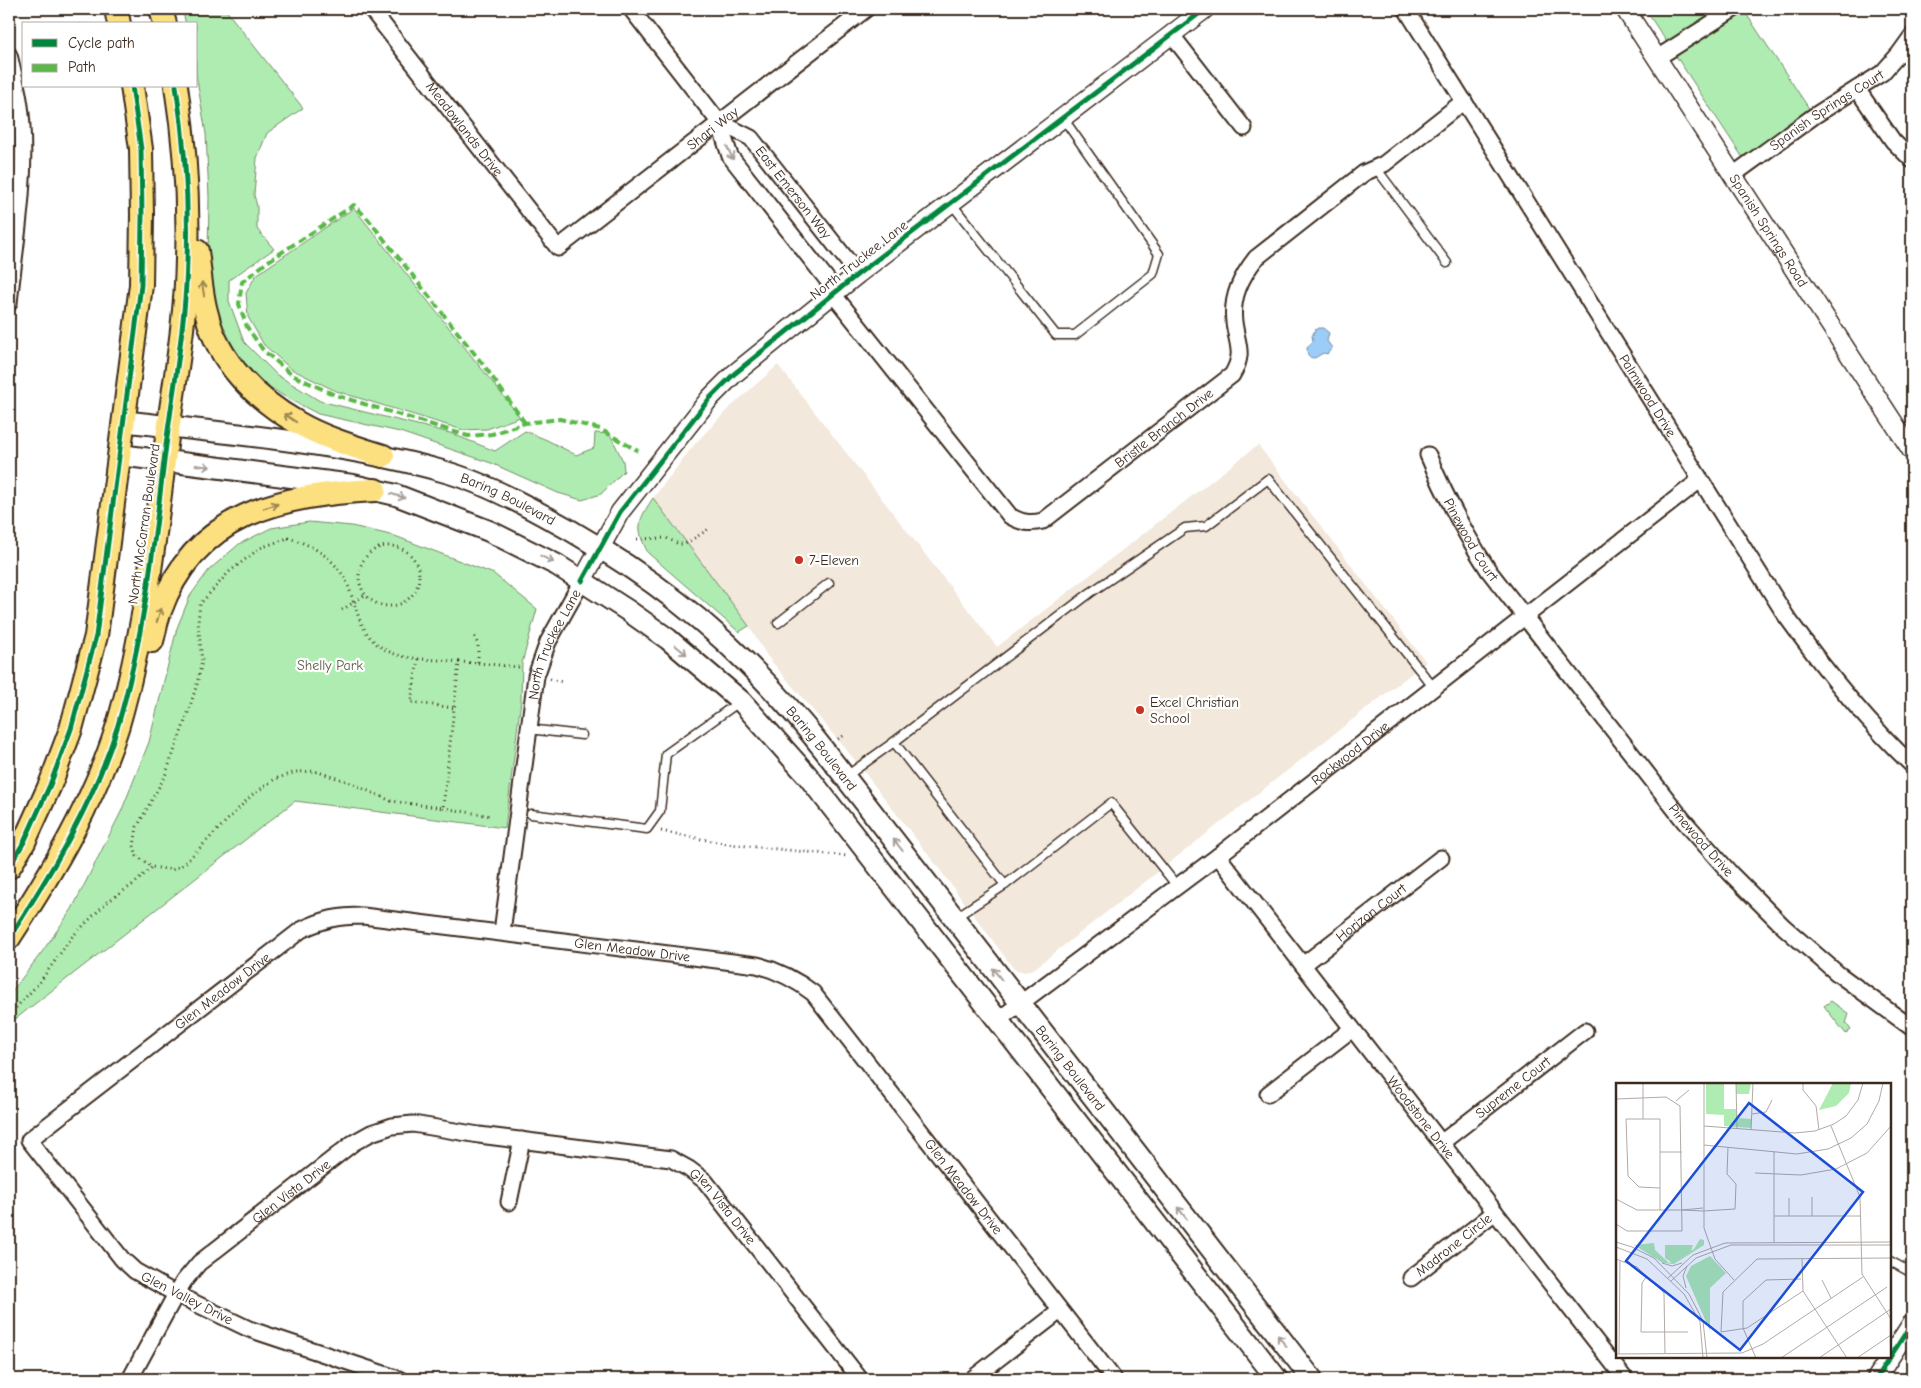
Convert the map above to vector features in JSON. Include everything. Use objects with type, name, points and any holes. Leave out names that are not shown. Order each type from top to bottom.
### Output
[{"type":"main road","points":[[116,9],[119,22]]},
{"type":"main road","points":[[161,9],[164,22]]},
{"type":"main road","points":[[9,867],[24,842],[50,785],[71,730],[96,636],[141,285],[141,149],[132,88]]},
{"type":"main road","name":"North McCarran Boulevard","points":[[9,938],[28,909],[73,829],[99,774],[118,725],[151,576],[187,261],[188,199],[184,138],[176,88]]},
{"type":"main road","points":[[188,199],[207,316],[219,345],[239,376],[263,399],[298,423],[383,456]]},
{"type":"main road","name":"Baring Boulevard","points":[[124,421],[333,446],[444,471],[485,486],[523,504],[601,547],[670,598],[739,655],[800,720],[1312,1379]]},
{"type":"main road","name":"Baring Boulevard","points":[[120,455],[301,477],[396,495],[489,531],[557,564],[668,639],[741,701],[807,775],[1278,1379]]},
{"type":"main road","points":[[118,725],[149,653],[159,612],[186,562],[205,542],[230,523],[267,507],[294,499],[333,492],[375,490]]},
{"type":"street","name":"Meadowlands Drive","points":[[371,9],[558,248]]},
{"type":"street","name":"East Emerson Way","points":[[631,9],[719,122],[730,156],[835,292]]},
{"type":"street","name":"Shari Way","points":[[558,248],[866,9]]},
{"type":"street","name":"North Truckee Lane","points":[[502,932],[536,676],[548,642],[620,512],[710,398],[734,374],[858,274],[1205,9]]},
{"type":"street","name":"Palmwood Drive","points":[[1406,9],[1786,616],[1818,661],[1855,706],[1912,765]]},
{"type":"street","name":"Spanish Springs Road","points":[[1625,9],[1912,451]]},
{"type":"street","points":[[1657,58],[1734,9]]},
{"type":"street","points":[[1171,34],[1244,128]]},
{"type":"street","name":"Spanish Springs Court","points":[[1733,175],[1814,116],[1886,68],[1912,36]]},
{"type":"street","points":[[9,55],[17,89],[22,125],[23,161],[12,244],[9,303]]},
{"type":"street","points":[[1857,89],[1893,141],[1912,160]]},
{"type":"street","name":"Bristle Branch Drive","points":[[835,292],[1010,516],[1020,522],[1032,524],[1050,517],[1232,375],[1239,364],[1240,352],[1234,323],[1234,304],[1238,288],[1245,272],[1264,250],[1364,173],[1384,164],[1464,102]]},
{"type":"street","name":"East Emerson Way","points":[[719,122],[751,138],[858,274]]},
{"type":"street","name":"Pinewood Court","points":[[1428,455],[1444,496],[1465,535],[1489,572],[1524,618]]},
{"type":"street","name":"Rockwood Drive","points":[[998,1020],[1218,856],[1700,480]]},
{"type":"street","name":"Pinewood Drive","points":[[1524,618],[1684,821],[1731,874],[1784,927],[1837,972],[1912,1028]]},
{"type":"street","name":"Woodstone Drive","points":[[1218,856],[1625,1379]]},
{"type":"street","name":"Horizon Court","points":[[1303,965],[1440,858]]},
{"type":"street","name":"Glen Meadow Drive","points":[[29,1140],[301,930],[320,921],[340,916],[363,916],[502,932],[758,965],[778,970],[796,980],[813,993],[1114,1379]]},
{"type":"street","points":[[1268,1094],[1352,1029]]},
{"type":"street","name":"Supreme Court","points":[[1441,1143],[1585,1031]]},
{"type":"street","name":"Glen Vista Drive","points":[[130,1379],[176,1294],[199,1263],[353,1143],[371,1133],[392,1126],[413,1124],[671,1160],[689,1169],[705,1182],[860,1379]]},
{"type":"street","name":"Glen Valley Drive","points":[[29,1140],[122,1260],[136,1271],[176,1294],[249,1330],[399,1379]]},
{"type":"street","points":[[510,1202],[522,1140]]},
{"type":"street","name":"Madrone Circle","points":[[1411,1278],[1495,1212]]},
{"type":"street","points":[[972,1379],[1060,1311]]},
{"type":"street","points":[[1891,1357],[1912,1323]]},
{"type":"street","points":[[1876,1379],[1890,1358]]},
{"type":"lane","points":[[951,203],[1056,335],[1075,335],[1153,274],[1159,254],[1063,118]]},
{"type":"lane","points":[[1376,168],[1447,263]]},
{"type":"lane","points":[[845,777],[1090,594],[1185,528],[1206,526],[1268,479],[1434,688]]},
{"type":"lane","points":[[778,623],[829,583]]},
{"type":"lane","points":[[531,814],[646,828],[660,811],[666,754],[741,701]]},
{"type":"lane","points":[[528,729],[582,735]]},
{"type":"lane","points":[[894,742],[1005,885]]},
{"type":"lane","points":[[954,918],[1005,885],[1111,803],[1177,886]]},
{"type":"lane","points":[[1891,1262],[1912,1273]]},
{"type":"path","points":[[637,539],[666,538],[679,544],[686,544],[709,529]]},
{"type":"path","points":[[491,816],[391,800],[346,781],[315,772],[296,772],[275,779],[252,795],[184,864],[172,870],[152,867],[137,856],[134,846],[137,827],[165,776],[197,684],[202,661],[198,622],[200,604],[229,572],[260,548],[288,538],[302,542],[330,558],[347,583],[353,604],[366,633],[384,650],[418,659],[518,667],[522,665]]},
{"type":"path","points":[[384,545],[397,546],[410,553],[420,576],[415,592],[410,598],[403,603],[387,606],[372,601],[365,595],[358,577],[360,564],[367,554],[384,545]]},
{"type":"path","points":[[342,610],[365,595]]},
{"type":"path","points":[[474,635],[478,645],[478,663]]},
{"type":"path","points":[[418,659],[411,702],[454,708]]},
{"type":"path","points":[[443,808],[459,662]]},
{"type":"path","points":[[547,679],[563,682]]},
{"type":"path","points":[[646,828],[727,844],[856,857]]},
{"type":"path","points":[[9,1015],[38,983],[72,937],[106,903],[135,883],[152,867]]},
{"type":"shaded area","name":"Excel Christian School","points":[[778,365],[997,647],[1258,445],[1426,662],[1035,968],[1025,972],[1014,969],[854,759],[767,656],[749,626],[653,498],[694,445],[725,412]]},
{"type":"green space","points":[[182,9],[225,9],[303,108],[267,133],[257,158],[254,195],[257,206],[257,229],[274,249],[229,280],[229,301],[244,342],[277,375],[320,401],[450,433],[495,451],[525,431],[576,455],[594,448],[595,433],[610,434],[623,461],[624,471],[601,494],[582,500],[558,493],[491,463],[400,432],[318,414],[264,383],[261,385],[244,368],[218,325],[208,258],[209,197],[206,134],[198,86],[198,22],[185,22]]},
{"type":"green space","points":[[1645,9],[1743,9],[1814,116],[1747,164]]},
{"type":"green space","points":[[354,208],[520,417],[487,429],[463,430],[336,391],[291,369],[264,345],[248,317],[246,293],[256,275]]},
{"type":"green space","points":[[653,498],[749,626],[739,632],[648,553],[641,537],[640,524]]},
{"type":"green space","name":"Shelly Park","points":[[309,522],[352,526],[395,536],[494,574],[537,609],[522,663],[521,700],[505,828],[295,801],[9,1024],[9,995],[72,909],[121,812],[149,742],[177,628],[190,596],[209,570],[239,544],[271,528]]},
{"type":"green space","points":[[1831,1001],[1849,1014],[1846,1023],[1851,1030],[1846,1034],[1824,1006]]},
{"type":"water","points":[[1323,328],[1329,333],[1327,341],[1332,348],[1327,354],[1324,353],[1313,358],[1308,356],[1307,348],[1313,341],[1312,336],[1315,330]]},
{"type":"marked path","points":[[525,423],[485,367],[368,219],[354,205],[267,262],[242,282],[239,304],[247,327],[263,350],[292,375],[335,395],[468,436],[492,434],[525,423],[560,419],[600,429],[638,451]]},
{"type":"cycle path","points":[[582,581],[620,512],[710,398],[734,374],[858,274],[1205,9]]},
{"type":"cycle path","points":[[9,867],[24,842],[50,785],[71,729],[96,636],[141,285],[141,149],[132,88]]},
{"type":"cycle path","points":[[9,938],[41,887],[85,808],[118,725],[135,658],[152,556],[182,332],[186,283],[187,194],[182,129],[176,88]]},
{"type":"cycle path","points":[[1891,1356],[1912,1323]]},
{"type":"cycle path","points":[[1876,1379],[1890,1358]]},
{"type":"place","name":"7-Eleven","points":[[799,560]]},
{"type":"place","name":"Excel Christian School","points":[[1140,710]]}]
